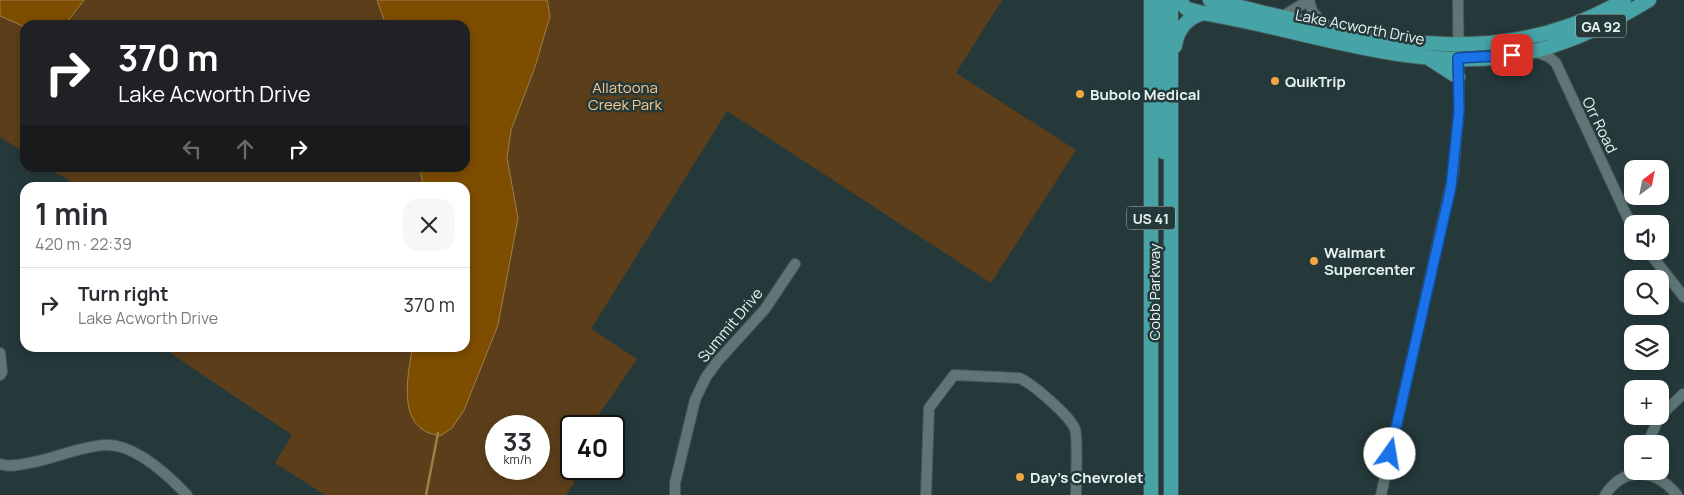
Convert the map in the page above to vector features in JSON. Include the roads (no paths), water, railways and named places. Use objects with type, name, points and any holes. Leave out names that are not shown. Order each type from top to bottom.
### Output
[{"type":"main road","name":"Cobb Parkway","points":[[1151,0],[1151,495]]},
{"type":"main road","points":[[1160,0],[1160,126],[1164,162],[1171,182]]},
{"type":"main road","name":"Cobb Parkway","points":[[1171,0],[1171,495]]},
{"type":"main road","name":"Lake Acworth Drive","points":[[1178,0],[1187,8],[1203,13],[1424,57],[1458,52],[1542,34],[1565,27],[1624,0]]},
{"type":"main road","name":"Lake Acworth Drive","points":[[1210,0],[1458,52],[1500,57],[1533,51],[1592,31],[1650,0]]},
{"type":"main road","points":[[1172,64],[1180,30],[1187,21],[1203,13]]},
{"type":"main road","points":[[1424,57],[1442,65],[1458,77]]},
{"type":"main road","points":[[1151,477],[1158,495]]},
{"type":"street","points":[[1283,16],[1309,0],[1312,11],[1324,25]]},
{"type":"street","points":[[1381,495],[1451,187],[1459,111],[1458,0]]},
{"type":"street","points":[[1533,51],[1549,57],[1556,63],[1565,41]]},
{"type":"street","name":"Orr Road","points":[[1556,63],[1574,106],[1627,215]]},
{"type":"street","points":[[1655,260],[1684,297]]},
{"type":"street","name":"Summit Drive","points":[[675,495],[675,483],[695,400],[706,377],[717,362],[765,309],[795,264]]},
{"type":"street","points":[[0,353],[2,372],[0,375]]},
{"type":"street","points":[[926,495],[929,408],[954,375],[1019,378],[1029,382],[1056,407],[1075,430],[1076,495]]},
{"type":"street","points":[[1669,407],[1683,394]]},
{"type":"street","points":[[0,464],[4,466],[24,464],[108,445],[138,454],[170,477],[187,495]]},
{"type":"street","points":[[1605,495],[1609,489],[1624,479]]},
{"type":"street","points":[[1662,480],[1669,484],[1677,495]]},
{"type":"waterway","points":[[426,495],[438,433]]},
{"type":"place","name":"QuikTrip","points":[[1275,81]]},
{"type":"place","name":"Bubolo Medical","points":[[1080,94]]},
{"type":"place","name":"Walmart Supercenter","points":[[1314,261]]},
{"type":"place","name":"Day's Chevrolet","points":[[1020,477]]},
{"type":"park label","name":"Allatoona Creek Park","points":[[625,96]]}]
